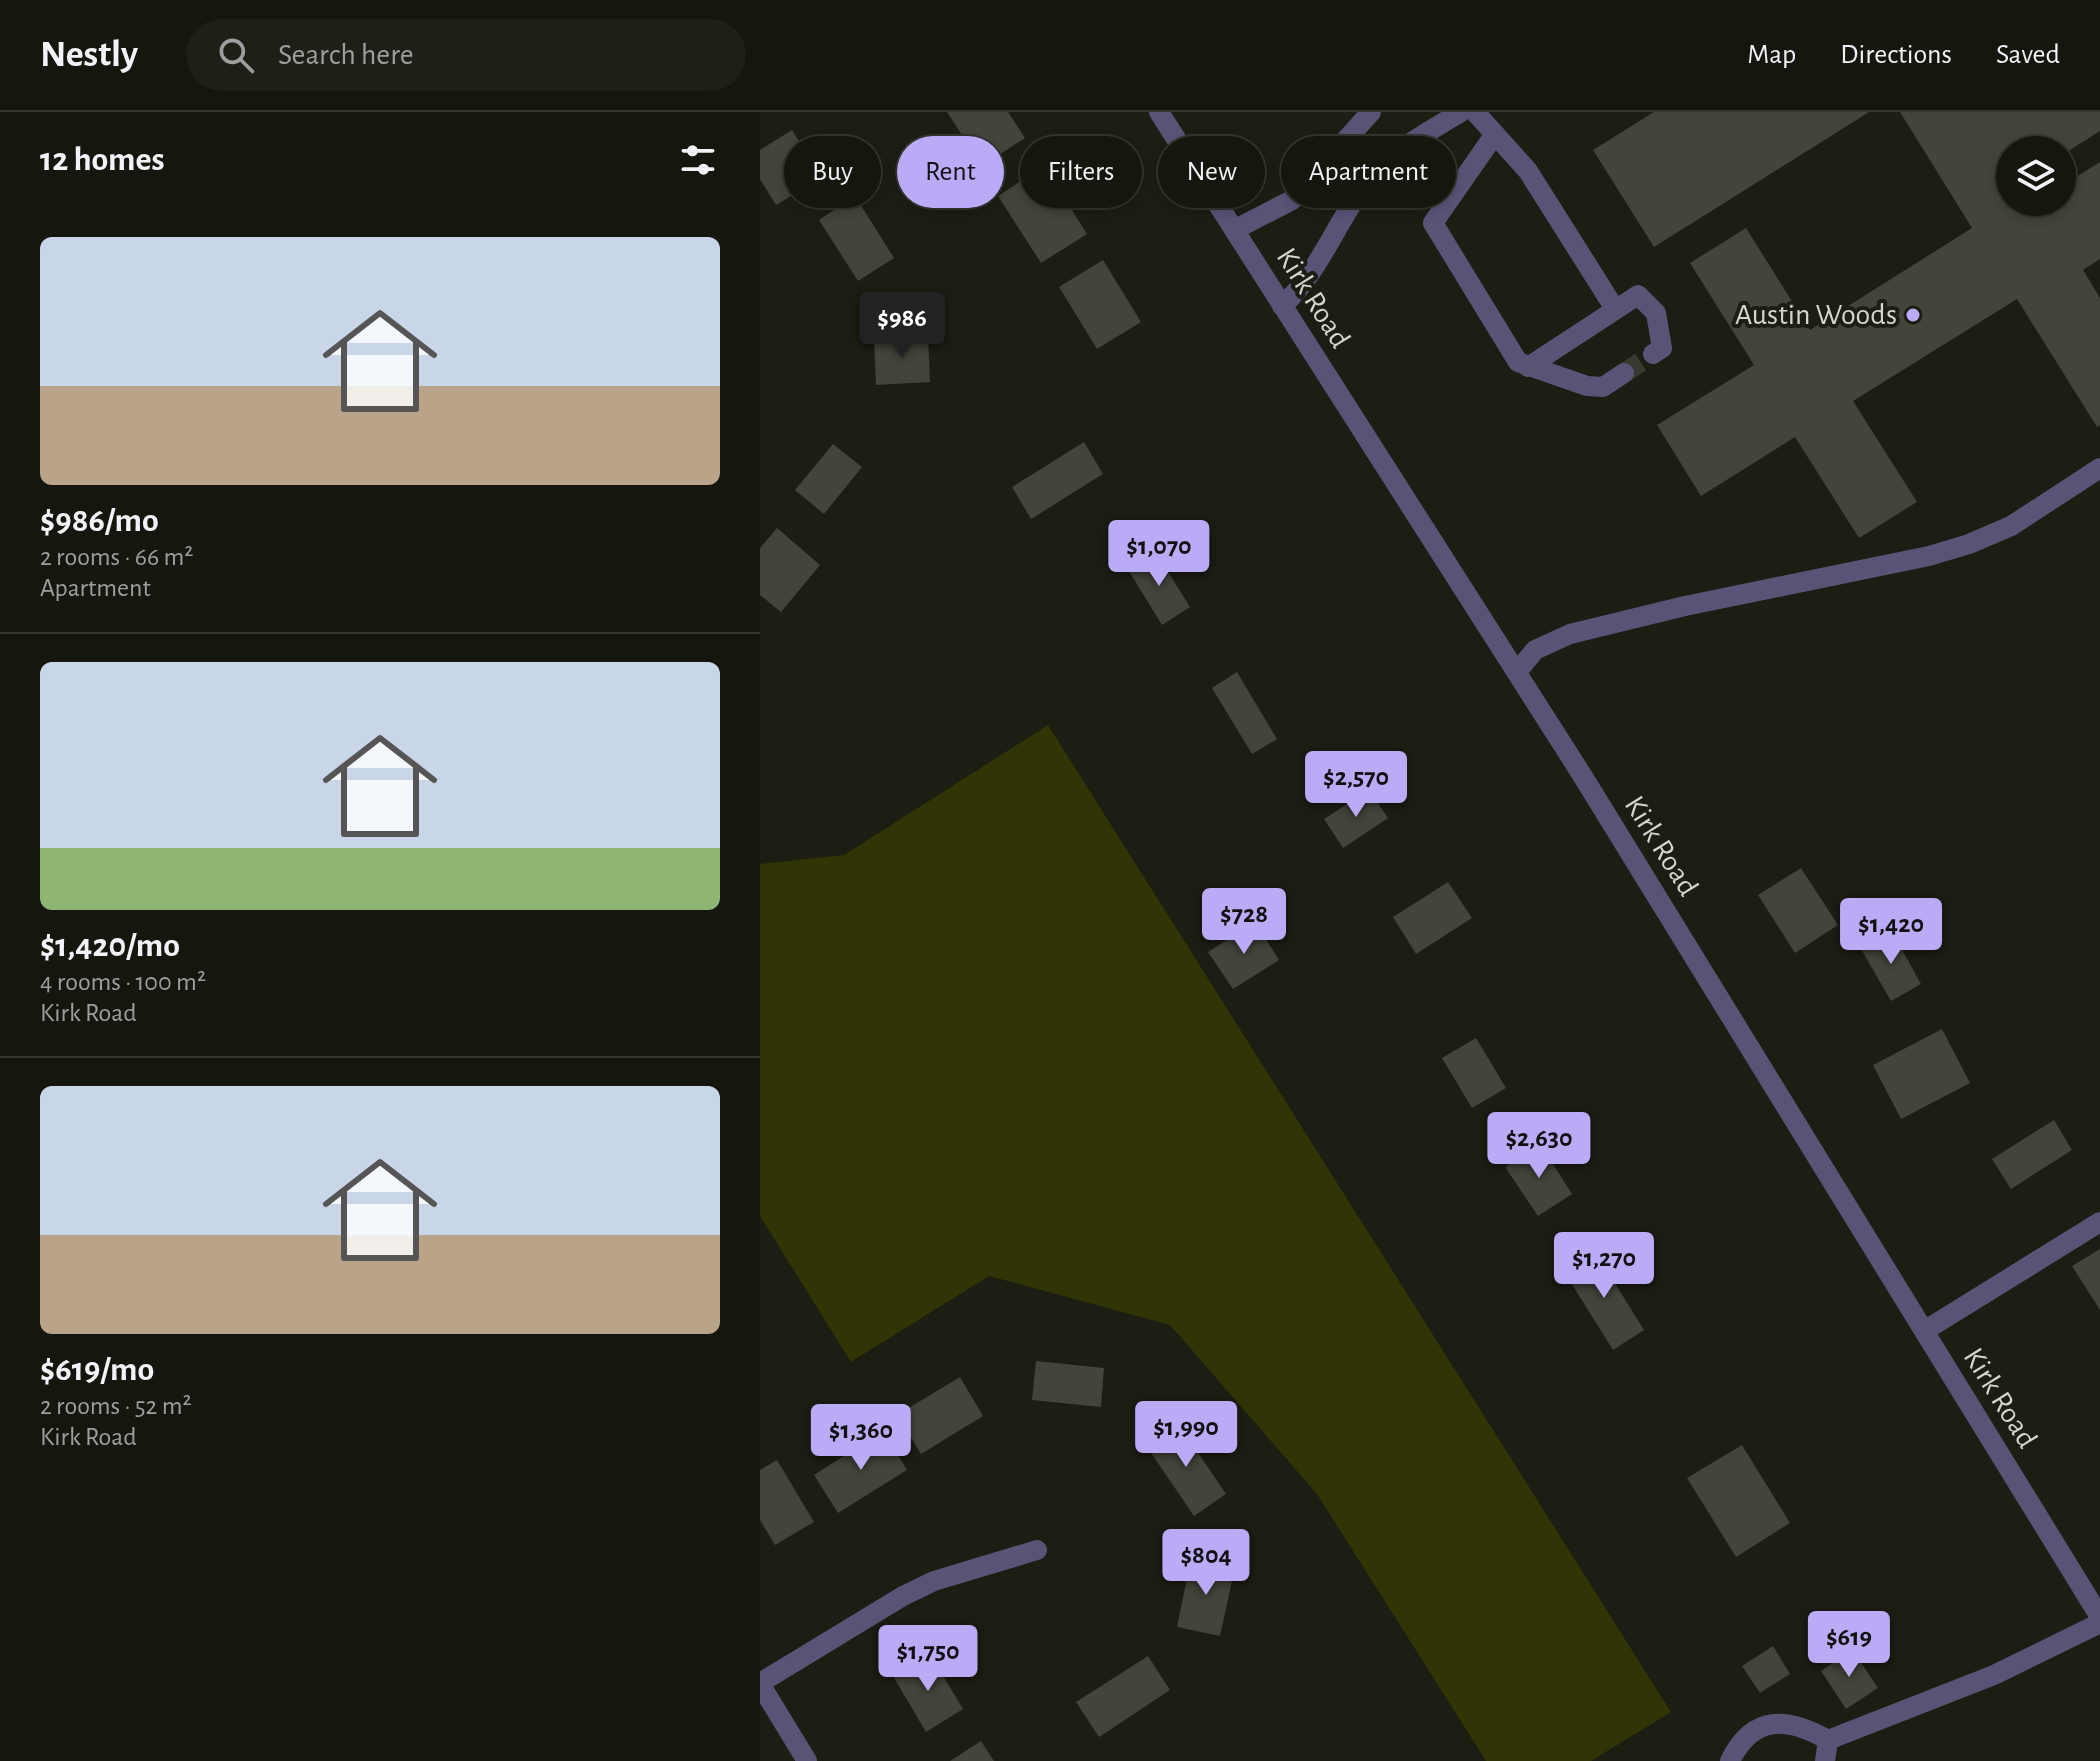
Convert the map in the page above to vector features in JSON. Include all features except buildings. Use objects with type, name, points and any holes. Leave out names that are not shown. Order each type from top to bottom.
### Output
[{"type":"street","name":"Kirk Road","points":[[1159,112],[1517,672],[2100,1620]]},
{"type":"street","points":[[1234,230],[1292,200],[1371,112]]},
{"type":"street","points":[[1282,306],[1302,289],[1356,199],[1379,169],[1414,140],[1461,112]]},
{"type":"street","points":[[1475,112],[1528,171],[1615,309]]},
{"type":"street","points":[[1495,134],[1433,223],[1518,362],[1587,386],[1603,387],[1624,373]]},
{"type":"street","points":[[1528,367],[1638,295],[1656,313],[1662,348],[1653,354]]},
{"type":"street","points":[[1517,672],[1535,650],[1570,634],[1685,606],[1929,556],[1969,544],[2011,526],[2100,468]]},
{"type":"street","points":[[1924,1331],[2100,1222]]},
{"type":"street","points":[[807,1761],[760,1683],[903,1596],[934,1581],[1037,1550]]},
{"type":"street","points":[[1828,1740],[1994,1675],[2100,1620]]},
{"type":"street","points":[[1730,1761],[1740,1742],[1759,1727],[1780,1722],[1807,1728],[1828,1740]]},
{"type":"street","points":[[1825,1761],[1828,1740]]},
{"type":"green space","points":[[1048,725],[1671,1712],[1591,1761],[1486,1761],[1317,1494],[1170,1325],[989,1276],[851,1362],[760,1216],[760,864],[844,855]]},
{"type":"tunnel","points":[[1624,373],[1653,354]]},
{"type":"place","name":"Austin Woods","points":[[1913,315]]}]
